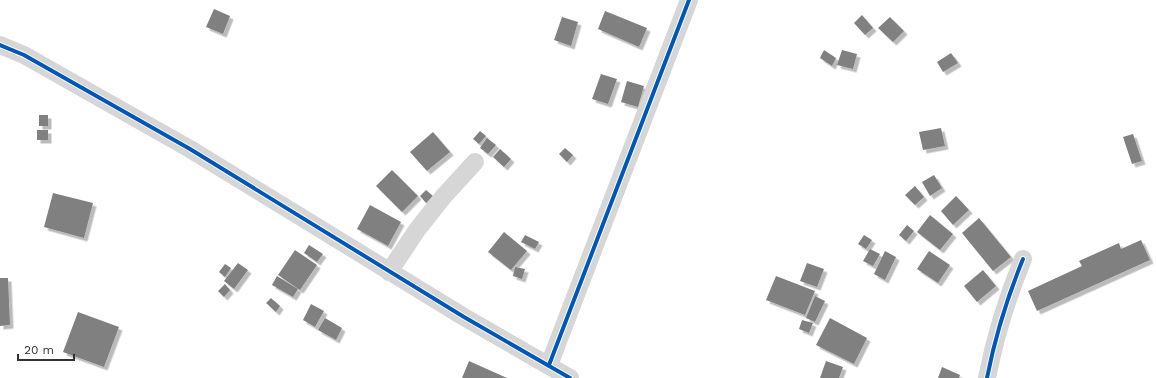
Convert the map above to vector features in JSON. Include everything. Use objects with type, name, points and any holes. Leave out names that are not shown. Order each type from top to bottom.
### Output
[{"type":"street","points":[[549,365],[689,0]]},
{"type":"street","points":[[0,45],[24,55],[190,149],[464,318],[570,378]]},
{"type":"street","points":[[389,272],[443,197],[475,162]]},
{"type":"street","points":[[987,378],[993,348],[1012,286],[1023,259]]},
{"type":"building","points":[[214,9],[230,16],[223,34],[206,27]]},
{"type":"building","points":[[605,11],[647,28],[639,47],[598,29]]},
{"type":"building","points":[[862,15],[873,28],[865,35],[854,23]]},
{"type":"building","points":[[562,17],[578,22],[571,46],[554,40]]},
{"type":"building","points":[[890,17],[904,31],[893,42],[878,28]]},
{"type":"building","points":[[824,50],[836,58],[832,66],[820,58]]},
{"type":"building","points":[[842,50],[857,54],[853,69],[837,65]]},
{"type":"building","points":[[951,53],[958,63],[943,72],[937,62]]},
{"type":"building","points":[[601,74],[617,79],[608,104],[592,99]]},
{"type":"building","points":[[627,81],[644,86],[638,107],[621,102]]},
{"type":"building","points":[[39,115],[48,115],[48,126],[39,126]]},
{"type":"building","points":[[941,128],[945,146],[923,150],[919,132]]},
{"type":"building","points":[[37,130],[48,130],[48,140],[37,140]]},
{"type":"building","points":[[480,131],[486,136],[479,144],[473,139]]},
{"type":"building","points":[[433,132],[450,152],[427,171],[410,152]]},
{"type":"building","points":[[1133,134],[1142,161],[1132,164],[1123,137]]},
{"type":"building","points":[[487,138],[496,145],[488,154],[480,148]]},
{"type":"building","points":[[565,148],[573,155],[567,162],[559,154]]},
{"type":"building","points":[[500,149],[511,159],[504,167],[493,157]]},
{"type":"building","points":[[392,170],[418,196],[402,212],[376,186]]},
{"type":"building","points":[[934,175],[942,188],[930,196],[922,182]]},
{"type":"building","points":[[915,186],[924,197],[915,205],[905,195]]},
{"type":"building","points":[[426,190],[433,196],[426,203],[420,196]]},
{"type":"building","points":[[53,193],[93,203],[84,238],[44,227]]},
{"type":"building","points":[[956,196],[969,210],[953,225],[941,211]]},
{"type":"building","points":[[370,205],[401,222],[388,246],[357,229]]},
{"type":"building","points":[[930,215],[953,234],[940,250],[917,232]]},
{"type":"building","points":[[979,218],[1011,257],[993,271],[962,233]]},
{"type":"building","points":[[907,225],[914,231],[906,241],[899,235]]},
{"type":"building","points":[[504,232],[527,251],[511,270],[488,252]]},
{"type":"building","points":[[525,235],[539,242],[535,249],[521,242]]},
{"type":"building","points":[[864,235],[872,240],[866,249],[858,244]]},
{"type":"building","points":[[1141,240],[1150,260],[1037,311],[1028,291],[1082,266],[1079,261],[1119,243],[1121,249]]},
{"type":"building","points":[[309,245],[323,254],[317,262],[304,253]]},
{"type":"building","points":[[870,249],[880,254],[873,266],[863,261]]},
{"type":"building","points":[[295,250],[317,265],[300,290],[278,275]]},
{"type":"building","points":[[885,251],[896,257],[885,280],[874,274]]},
{"type":"building","points":[[929,251],[950,265],[938,283],[917,269]]},
{"type":"building","points":[[238,263],[248,270],[234,289],[224,281]]},
{"type":"building","points":[[807,263],[824,269],[817,287],[800,281]]},
{"type":"building","points":[[225,264],[231,268],[225,277],[219,272]]},
{"type":"building","points":[[515,267],[525,269],[522,279],[513,276]]},
{"type":"building","points":[[983,270],[996,286],[977,302],[964,286]]},
{"type":"building","points":[[277,276],[298,289],[293,297],[272,285]]},
{"type":"building","points":[[776,276],[815,291],[805,315],[766,300]]},
{"type":"building","points":[[0,278],[8,278],[10,325],[0,326]]},
{"type":"building","points":[[225,284],[230,290],[224,297],[218,291]]},
{"type":"building","points":[[815,296],[825,301],[815,322],[806,318]]},
{"type":"building","points":[[271,298],[280,306],[276,312],[266,303]]},
{"type":"building","points":[[311,304],[324,311],[315,327],[303,320]]},
{"type":"building","points":[[78,312],[119,327],[104,367],[63,352]]},
{"type":"building","points":[[325,318],[342,328],[336,340],[318,330]]},
{"type":"building","points":[[830,318],[867,338],[854,364],[816,345]]},
{"type":"building","points":[[802,320],[813,323],[809,333],[799,329]]},
{"type":"building","points":[[469,361],[507,378],[462,378]]},
{"type":"building","points":[[826,361],[843,367],[839,378],[820,378]]},
{"type":"building","points":[[942,367],[960,375],[959,378],[938,378]]},
{"type":"cycle path","points":[[549,365],[689,0]]},
{"type":"cycle path","points":[[0,45],[24,55],[190,149],[464,317],[570,378]]},
{"type":"cycle path","points":[[987,378],[1002,318],[1023,259]]}]
